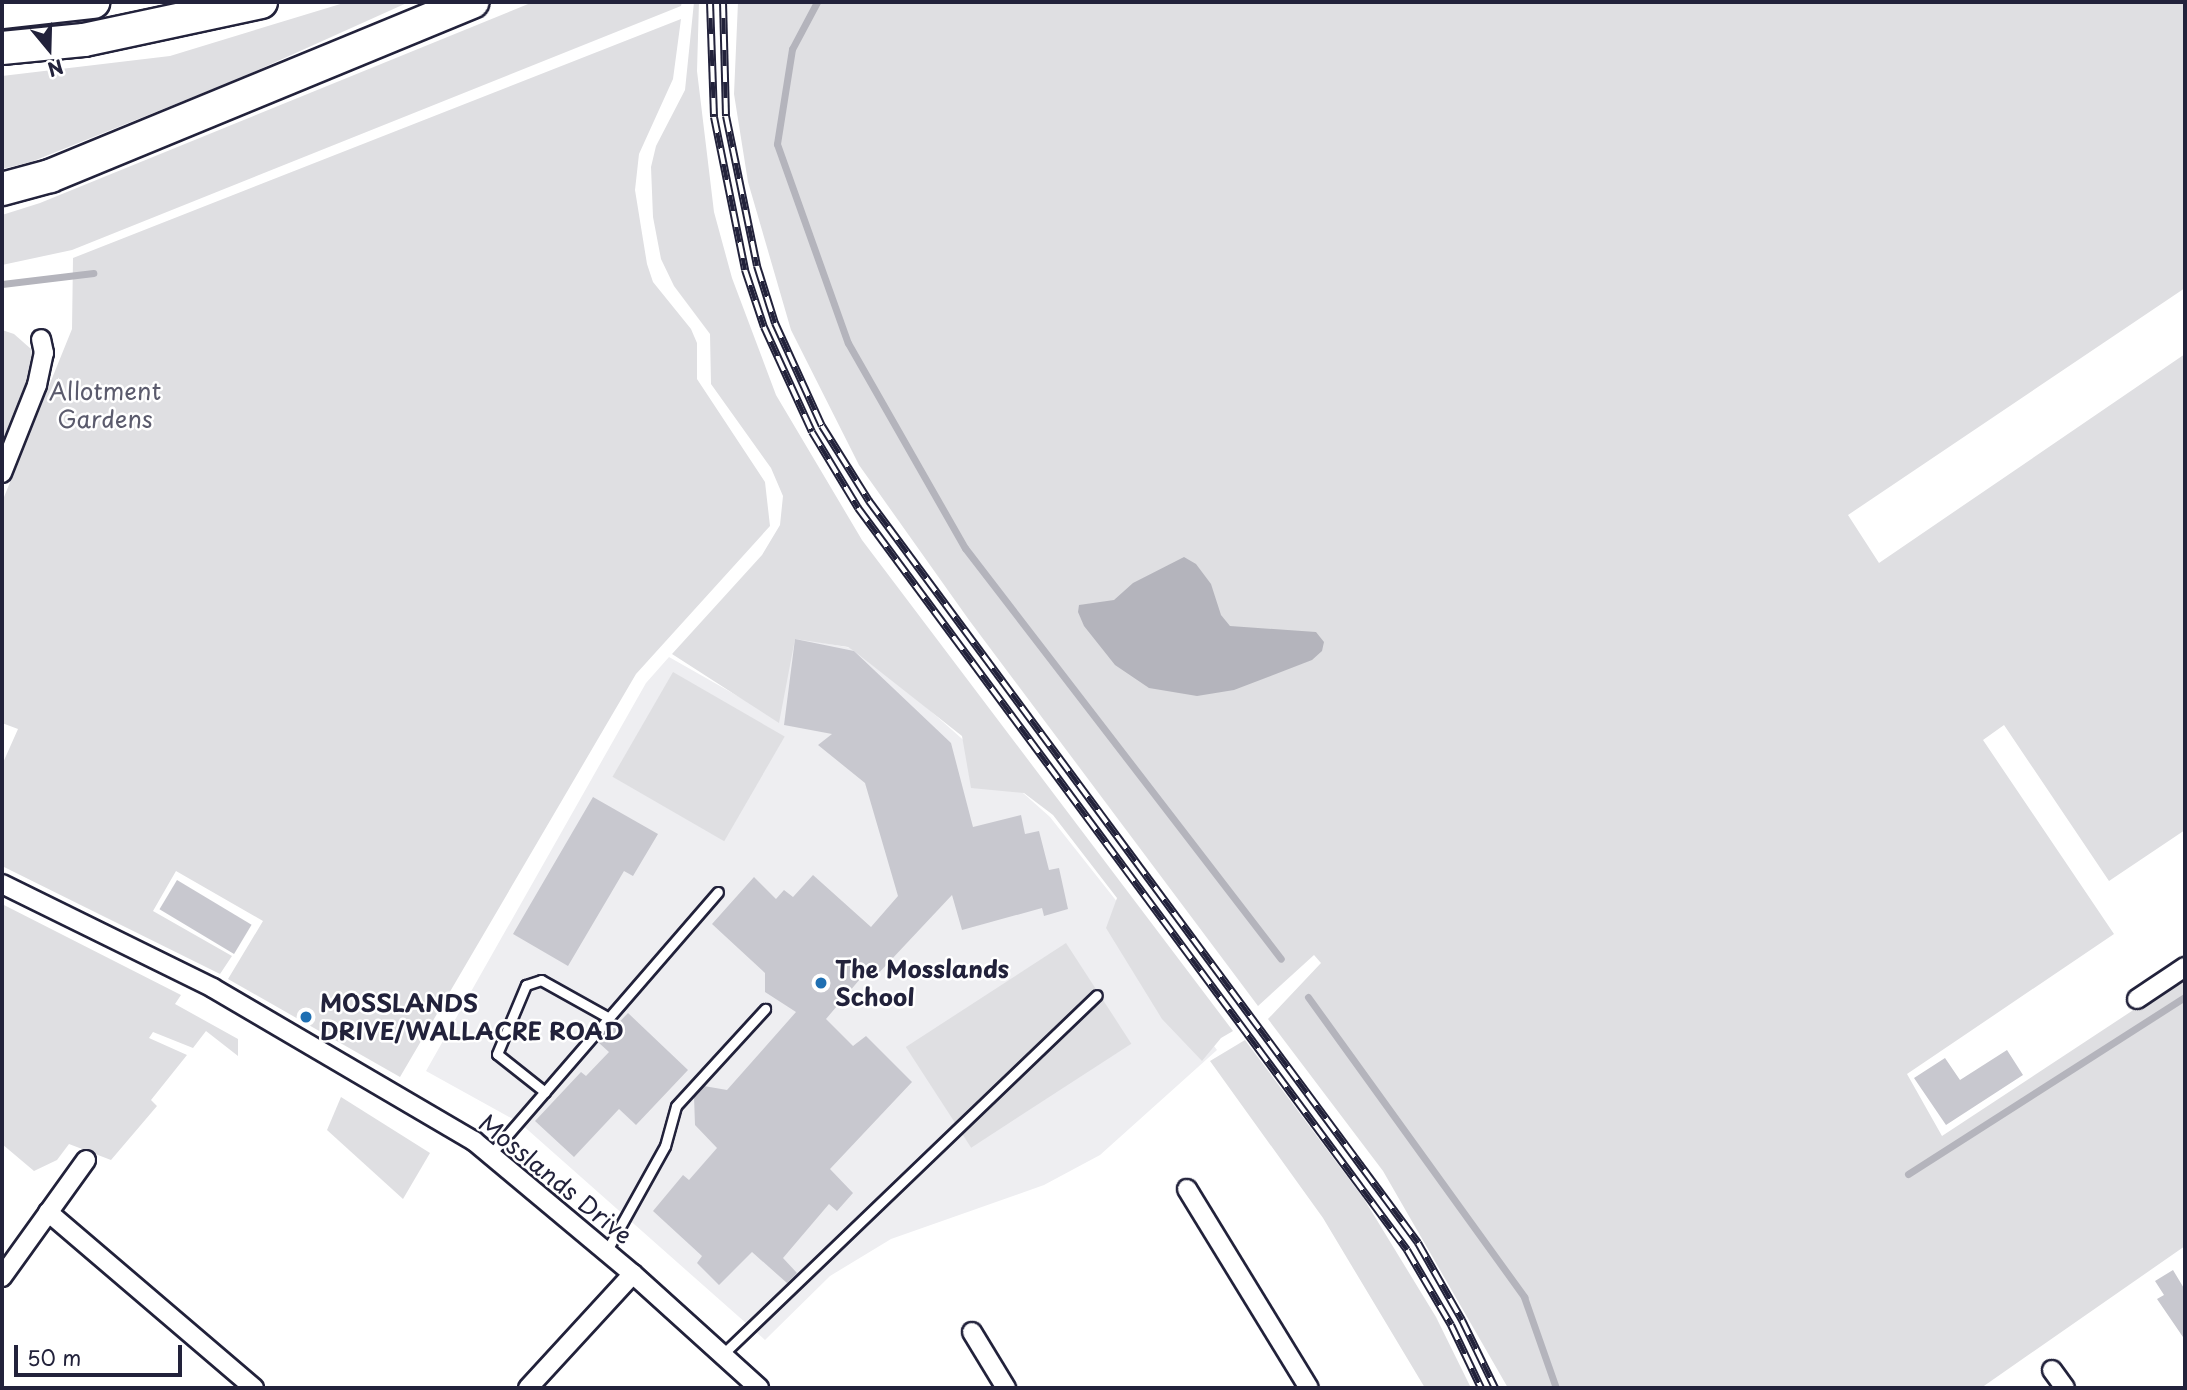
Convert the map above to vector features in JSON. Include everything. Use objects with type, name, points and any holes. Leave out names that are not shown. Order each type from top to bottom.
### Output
[{"type":"highway","points":[[2,12],[93,2]]},
{"type":"highway","points":[[2,48],[84,40],[261,2]]},
{"type":"highway","points":[[2,190],[50,176],[473,2]]},
{"type":"street","points":[[2,473],[37,385],[44,353],[41,339]]},
{"type":"street","name":"Mosslands Drive","points":[[2,884],[213,988],[474,1141],[633,1274],[759,1388]]},
{"type":"street","points":[[2137,999],[2185,967]]},
{"type":"street","points":[[2,1277],[86,1160]]},
{"type":"street","points":[[1187,1189],[1309,1388]]},
{"type":"street","points":[[48,1212],[254,1388]]},
{"type":"street","points":[[528,1388],[633,1274]]},
{"type":"street","points":[[972,1332],[1006,1388]]},
{"type":"street","points":[[2052,1370],[2065,1388]]},
{"type":"lane","points":[[490,1155],[718,892]]},
{"type":"lane","points":[[545,1092],[497,1055],[526,985],[541,980],[608,1018]]},
{"type":"lane","points":[[723,1354],[1097,995]]},
{"type":"lane","points":[[606,1252],[665,1146],[676,1106],[765,1009]]},
{"type":"shaded area","points":[[1184,557],[1196,564],[1211,584],[1221,615],[1230,626],[1316,632],[1324,642],[1322,651],[1312,660],[1234,690],[1197,696],[1149,688],[1115,665],[1084,626],[1078,612],[1079,605],[1114,600],[1133,583]]},
{"type":"shaded area","name":"The Mosslands School","points":[[792,637],[862,650],[1050,817],[1122,908],[1116,915],[1217,1050],[1100,1155],[1044,1185],[891,1239],[830,1276],[765,1340],[520,1123],[426,1071],[646,683],[669,657],[778,719]]},
{"type":"green space","points":[[347,2],[409,2],[238,79],[31,162],[2,169],[2,76],[170,56]]},
{"type":"green space","points":[[533,2],[682,2],[681,6],[72,250],[2,265],[2,215],[40,203]]},
{"type":"green space","points":[[694,2],[699,2],[697,71],[714,212],[732,278],[776,395],[862,540],[1233,1031],[1221,1038],[1202,1061],[1162,1019],[1106,928],[1117,898],[1053,815],[1024,793],[971,788],[962,736],[854,651],[848,647],[795,639],[779,723],[672,654],[762,555],[780,525],[783,496],[771,468],[711,384],[710,334],[674,286],[661,259],[653,217],[651,167],[656,146],[685,90]]},
{"type":"green space","points":[[738,2],[2185,2],[2185,288],[1848,515],[1879,563],[2185,354],[2185,830],[2109,881],[2004,725],[1983,740],[2114,934],[1907,1074],[1942,1136],[2185,976],[2185,1246],[1981,1388],[1508,1388],[1383,1171],[1268,1019],[1321,963],[1314,955],[1258,1006],[969,620],[859,465],[791,330],[748,182],[734,94]]},
{"type":"green space","points":[[681,19],[673,79],[639,154],[635,190],[647,264],[653,282],[691,329],[697,343],[697,379],[765,482],[770,526],[636,674],[400,1077],[228,979],[263,921],[176,871],[153,911],[232,956],[220,974],[2,866],[2,765],[18,729],[2,723],[2,502],[72,329],[73,258]]},
{"type":"green space","name":"Allotment Gardens","points":[[2,330],[14,334],[31,349],[34,364],[2,447]]},
{"type":"green space","points":[[673,672],[785,736],[724,841],[612,777]]},
{"type":"green space","points":[[2,904],[181,995],[175,1004],[238,1039],[238,1056],[206,1031],[193,1048],[153,1032],[149,1038],[187,1055],[151,1100],[157,1106],[111,1160],[69,1144],[57,1160],[34,1171],[2,1144]]},
{"type":"green space","points":[[1066,943],[1131,1044],[971,1148],[906,1047]]},
{"type":"green space","points":[[1245,1040],[1364,1199],[1436,1317],[1471,1388],[1425,1388],[1323,1218],[1210,1061]]},
{"type":"green space","points":[[341,1097],[430,1153],[403,1199],[327,1130]]},
{"type":"building","points":[[795,639],[854,651],[951,743],[973,827],[1021,815],[1025,834],[1039,831],[1049,870],[1059,868],[1068,909],[1044,916],[1042,908],[962,930],[952,895],[875,977],[866,972],[826,1019],[853,1046],[866,1036],[912,1082],[830,1169],[853,1193],[837,1211],[829,1204],[783,1258],[797,1273],[787,1283],[752,1252],[719,1285],[697,1263],[702,1256],[653,1211],[683,1175],[689,1180],[717,1148],[695,1125],[694,1096],[704,1086],[727,1090],[796,1012],[765,992],[765,973],[712,924],[754,877],[776,899],[784,890],[793,897],[813,875],[871,927],[898,896],[865,783],[818,745],[832,734],[784,725]]},
{"type":"building","points":[[593,797],[658,834],[633,876],[624,871],[568,966],[513,934]]},
{"type":"building","points":[[177,880],[252,925],[234,954],[159,909]]},
{"type":"building","points":[[628,1013],[688,1070],[636,1125],[619,1109],[574,1157],[535,1121],[581,1072],[586,1076],[609,1052],[599,1043]]},
{"type":"building","points":[[2007,1050],[2023,1075],[1946,1125],[1914,1078],[1945,1058],[1960,1080]]},
{"type":"building","points":[[2173,1270],[2185,1290],[2185,1340],[2157,1299],[2164,1295],[2155,1281]]},
{"type":"waterway","points":[[817,2],[792,49],[777,144],[848,343],[965,548],[1281,959]]},
{"type":"waterway","points":[[2,284],[93,273]]},
{"type":"waterway","points":[[1308,997],[1524,1297],[1556,1388]]},
{"type":"waterway","points":[[1908,1174],[2185,997]]},
{"type":"railway","points":[[710,2],[714,117],[745,270],[764,327],[812,432],[858,508],[1407,1250],[1451,1325],[1481,1388]]},
{"type":"railway","points":[[723,2],[726,116],[757,266],[775,323],[822,426],[869,501],[1418,1243],[1462,1320],[1495,1388]]},
{"type":"place","name":"The Mosslands School","points":[[821,983]]},
{"type":"place","name":"MOSSLANDS DRIVE/WALLACRE ROAD","points":[[306,1017]]}]
